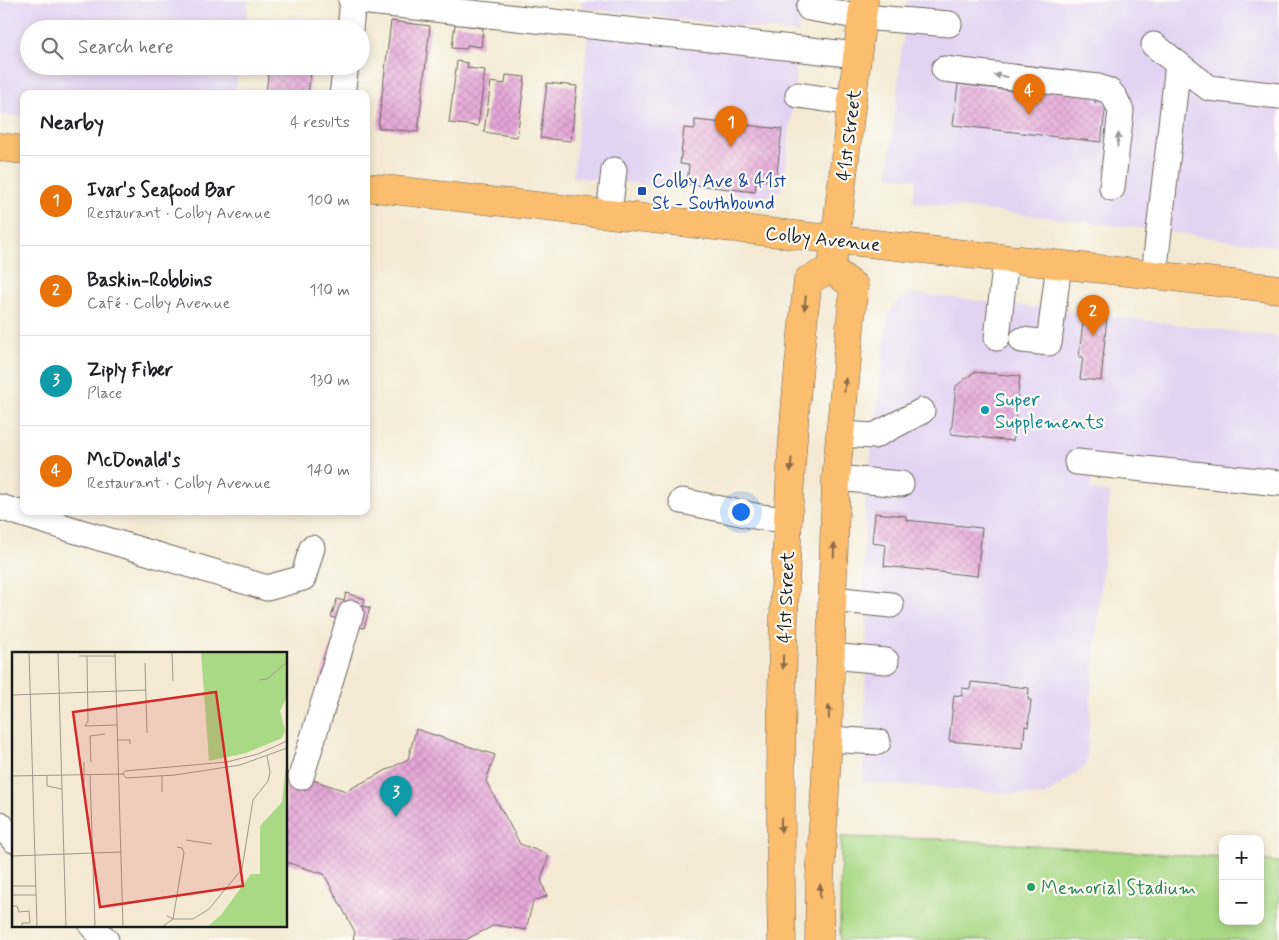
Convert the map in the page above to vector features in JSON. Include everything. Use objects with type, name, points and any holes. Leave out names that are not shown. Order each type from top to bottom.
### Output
[{"type":"main road","name":"41st Street","points":[[782,940],[781,720],[784,600],[795,414],[808,280],[831,269],[836,240],[863,8]]},
{"type":"main road","points":[[0,147],[20,150]]},
{"type":"main road","name":"Colby Avenue","points":[[370,187],[1279,289]]},
{"type":"main road","points":[[819,940],[820,879],[828,739],[836,478],[854,286],[831,269]]},
{"type":"street","points":[[351,20],[352,0],[857,56]]},
{"type":"street","points":[[808,8],[863,8],[949,24]]},
{"type":"street","points":[[1154,45],[1208,88],[1279,96]]},
{"type":"street","points":[[1154,275],[1178,64]]},
{"type":"street","points":[[944,69],[1098,86],[1109,90],[1116,98],[1121,111],[1112,188]]},
{"type":"street","points":[[343,90],[345,75]]},
{"type":"street","points":[[798,95],[852,103]]},
{"type":"street","points":[[609,214],[614,170]]},
{"type":"street","points":[[997,338],[1006,258]]},
{"type":"street","points":[[1022,340],[1049,343],[1060,264]]},
{"type":"street","points":[[840,434],[874,436],[922,411]]},
{"type":"street","points":[[1077,462],[1279,483]]},
{"type":"street","points":[[836,478],[901,484]]},
{"type":"street","points":[[682,501],[760,517],[788,520]]},
{"type":"street","points":[[0,507],[20,513]]},
{"type":"street","points":[[26,515],[267,588],[303,578],[312,548]]},
{"type":"street","points":[[832,599],[891,605]]},
{"type":"street","points":[[301,777],[351,613]]},
{"type":"street","points":[[830,656],[886,661]]},
{"type":"street","points":[[828,739],[878,742]]},
{"type":"street","points":[[0,824],[12,838]]},
{"type":"street","points":[[94,928],[106,940]]},
{"type":"shaded area","points":[[0,0],[249,0],[246,20],[20,20],[20,75],[238,75],[236,90],[20,90],[20,117],[0,115]]},
{"type":"shaded area","points":[[583,0],[802,0],[798,33],[582,8]]},
{"type":"shaded area","points":[[907,0],[1279,0],[1279,247],[1139,228],[913,202],[916,179],[888,176]]},
{"type":"shaded area","points":[[588,35],[798,58],[784,181],[781,190],[764,197],[573,177]]},
{"type":"shaded area","points":[[909,293],[1279,337],[1279,473],[1094,458],[1090,489],[1110,493],[1086,766],[1045,796],[863,782],[867,614],[862,613],[866,495],[887,317],[895,304]]},
{"type":"green space","name":"Memorial Stadium","points":[[841,837],[942,839],[1219,858],[1219,925],[1264,925],[1264,860],[1279,862],[1279,940],[840,940]]},
{"type":"building","points":[[391,21],[430,26],[418,132],[378,128]]},
{"type":"building","points":[[455,24],[483,28],[481,47],[467,45],[466,49],[452,48]]},
{"type":"building","points":[[457,61],[468,63],[467,68],[485,70],[478,126],[449,123]]},
{"type":"building","points":[[268,75],[311,75],[309,90],[266,90]]},
{"type":"building","points":[[506,75],[525,77],[517,137],[484,132],[491,82],[505,84]]},
{"type":"building","points":[[547,83],[577,86],[571,141],[540,138]]},
{"type":"building","points":[[958,84],[1016,91],[1017,84],[1095,95],[1095,103],[1106,104],[1101,142],[953,125]]},
{"type":"building","points":[[695,120],[782,129],[776,182],[757,179],[755,192],[687,184],[689,165],[680,164],[684,128],[695,129]]},
{"type":"building","points":[[1084,313],[1107,316],[1101,381],[1080,379],[1083,357],[1079,357]]},
{"type":"building","name":"Super Supplements","points":[[974,372],[1020,376],[1013,441],[951,434],[956,386]]},
{"type":"building","points":[[875,513],[906,516],[906,520],[982,528],[977,576],[884,566],[886,545],[872,543]]},
{"type":"building","points":[[346,593],[365,599],[363,606],[370,608],[364,628],[355,626],[309,779],[346,791],[408,759],[416,729],[495,755],[486,781],[520,844],[549,855],[541,880],[547,896],[533,901],[526,930],[495,925],[465,940],[353,940],[355,932],[324,874],[288,863],[288,773],[292,774],[339,619],[331,617],[337,599],[344,601]]},
{"type":"building","points":[[971,682],[1029,688],[1028,700],[1031,700],[1028,727],[1025,726],[1023,748],[949,741],[954,695],[962,696],[962,688],[970,689]]},
{"type":"place","name":"McDonald's","points":[[1029,115]]},
{"type":"place","name":"Ivar's Seafood Bar","points":[[731,147]]},
{"type":"place","name":"Colby Ave & 41st St - Southbound","points":[[642,191]]},
{"type":"place","name":"Baskin-Robbins","points":[[1093,336]]},
{"type":"place","name":"Super Supplements","points":[[985,410]]},
{"type":"place","name":"Ziply Fiber","points":[[396,817]]},
{"type":"place","name":"Memorial Stadium","points":[[1031,887]]}]
